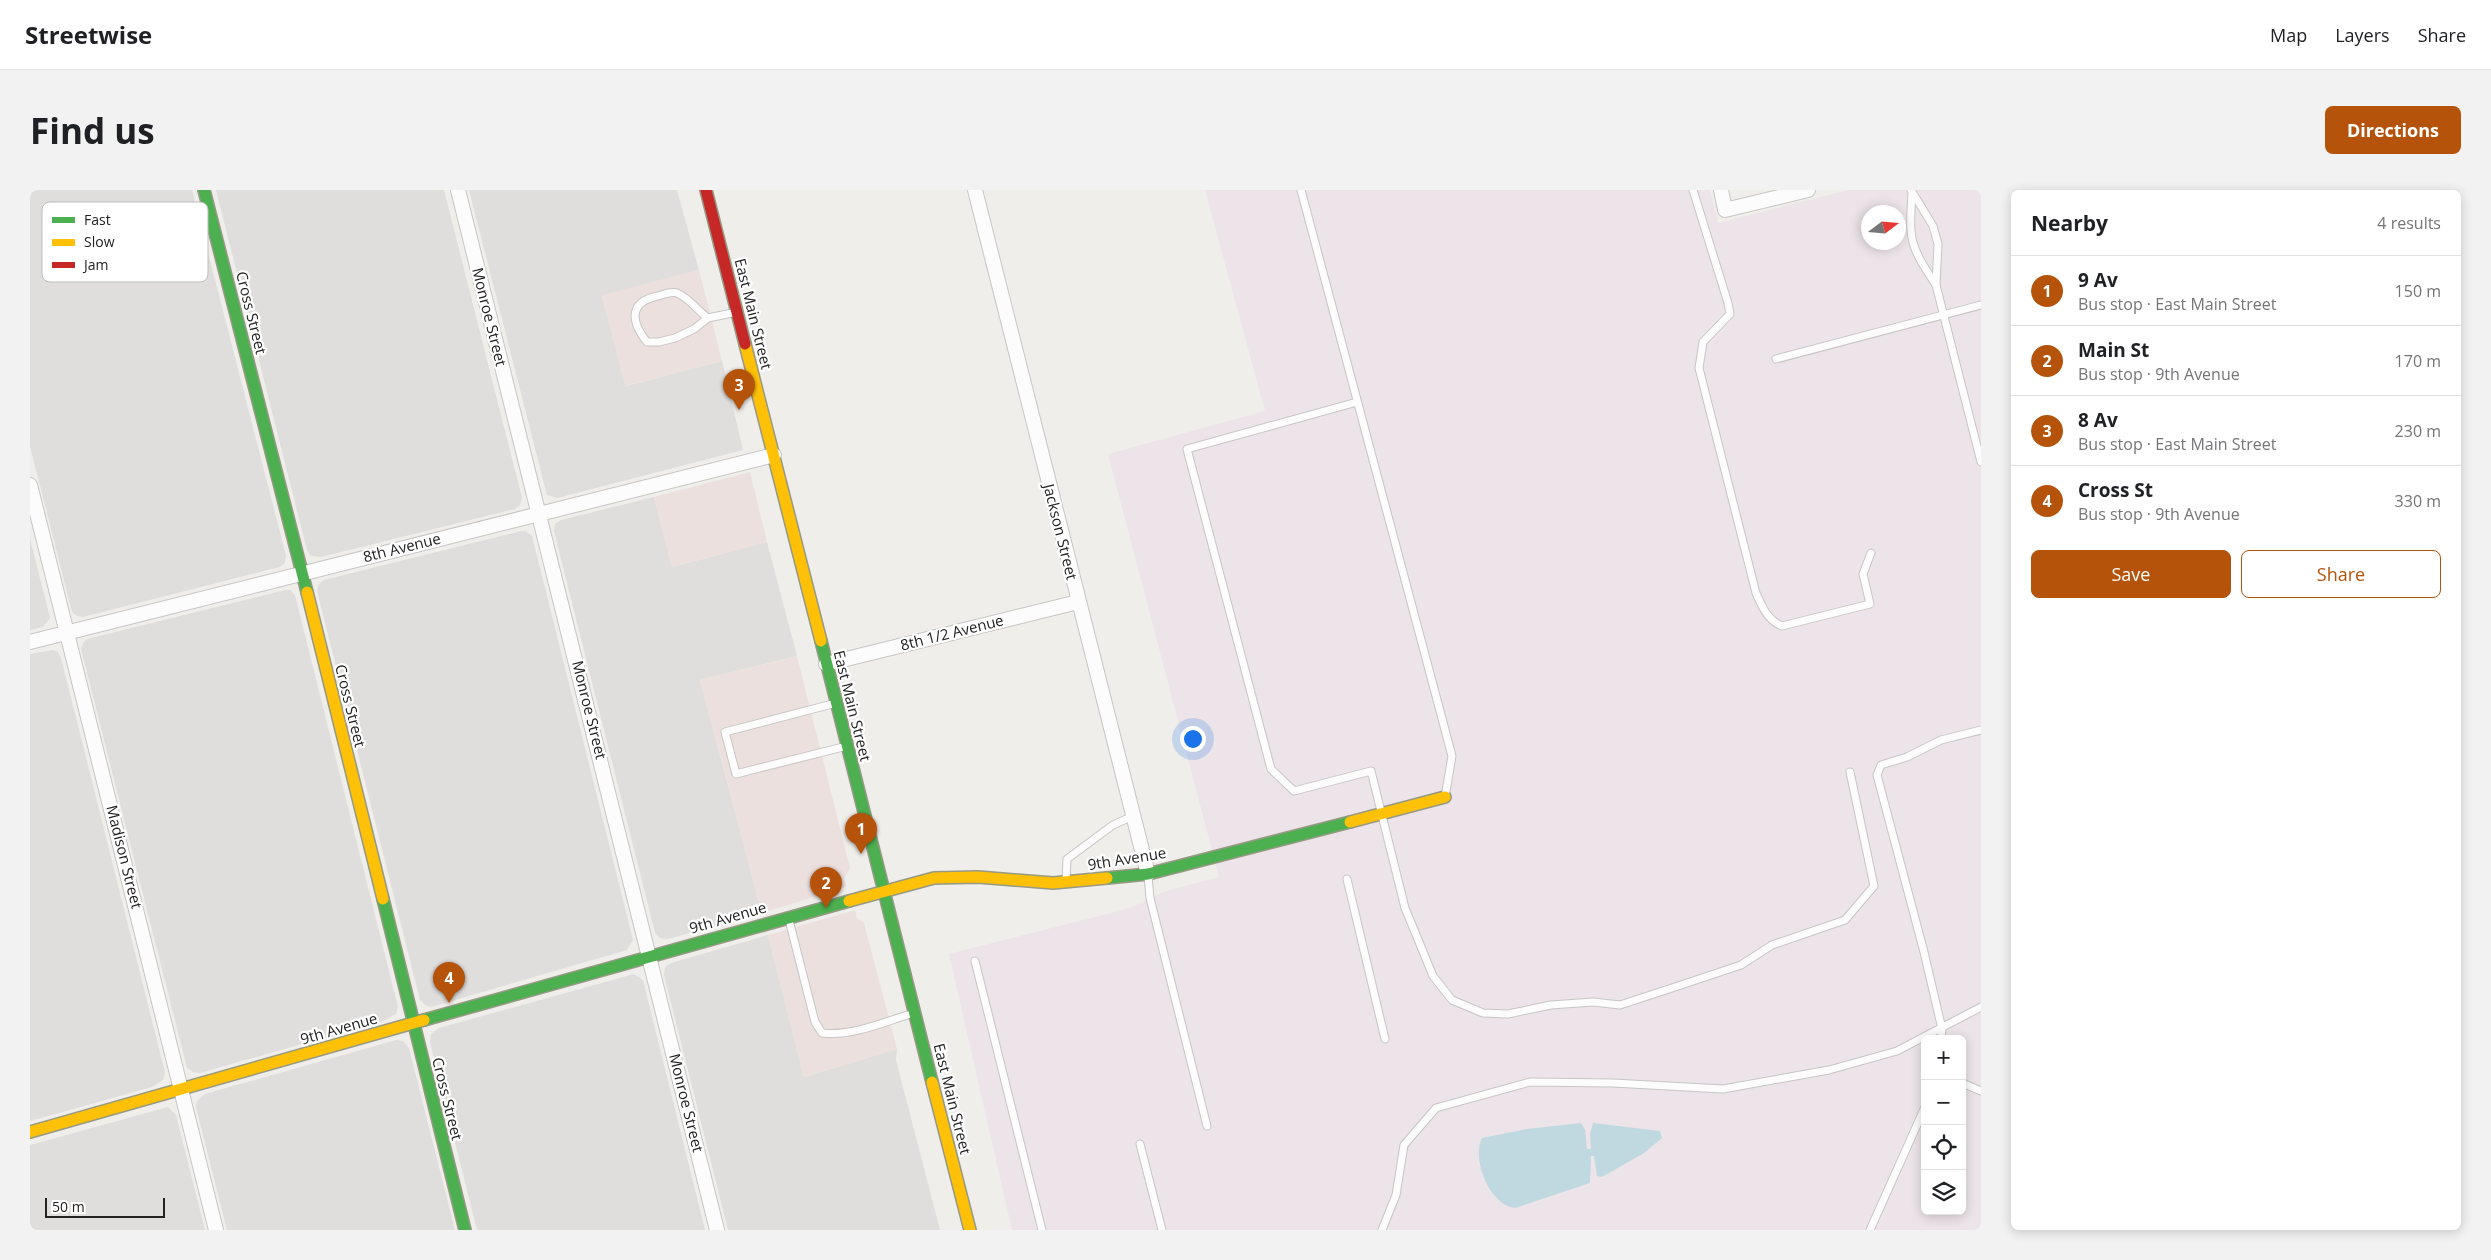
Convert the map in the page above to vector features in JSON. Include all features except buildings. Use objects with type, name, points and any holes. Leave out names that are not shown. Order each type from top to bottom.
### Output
[{"type":"street","name":"Monroe Street","points":[[458,190],[718,1230]]},
{"type":"street","name":"East Main Street","points":[[706,190],[970,1230]]},
{"type":"street","name":"Jackson Street","points":[[975,190],[1148,874]]},
{"type":"street","points":[[1720,190],[1726,210],[1808,190]]},
{"type":"street","name":"Cross Street","points":[[208,206],[302,573],[412,1024],[465,1230]]},
{"type":"street","name":"8th Avenue","points":[[30,642],[774,455]]},
{"type":"street","name":"Madison Street","points":[[30,485],[216,1230]]},
{"type":"street","name":"8th 1/2 Avenue","points":[[826,664],[1078,602]]},
{"type":"street","name":"9th Avenue","points":[[30,1132],[884,890],[934,878],[978,877],[1053,883],[1148,874],[1445,797]]},
{"type":"lane","points":[[1301,190],[1452,756],[1445,797]]},
{"type":"lane","points":[[1693,190],[1730,314],[1703,342],[1700,368],[1756,593],[1767,616],[1782,626],[1870,604],[1862,574],[1871,553]]},
{"type":"lane","points":[[1912,191],[1909,231],[1915,253],[1936,285]]},
{"type":"lane","points":[[1912,191],[1933,226],[1936,235],[1938,244],[1936,285],[1981,462]]},
{"type":"lane","points":[[708,318],[684,297],[675,292],[648,298],[638,304],[634,312],[638,331],[647,342],[659,342],[675,338],[694,329],[708,318],[737,312]]},
{"type":"lane","points":[[1776,359],[1981,306]]},
{"type":"lane","points":[[1357,402],[1187,449],[1271,769],[1294,791],[1371,771],[1405,908],[1433,976],[1452,1000],[1483,1013],[1508,1014],[1551,1005],[1593,1002],[1620,1005],[1741,965],[1772,945],[1845,920],[1874,886],[1850,772]]},
{"type":"lane","points":[[836,703],[725,732],[736,774],[847,746]]},
{"type":"lane","points":[[1941,1035],[1942,1029],[1924,952],[1877,775],[1881,765],[1907,757],[1941,740],[1981,730]]},
{"type":"lane","points":[[1065,882],[1067,859],[1113,825],[1133,816]]},
{"type":"lane","points":[[1148,874],[1150,898],[1207,1126]]},
{"type":"lane","points":[[1347,879],[1385,1039]]},
{"type":"lane","points":[[788,917],[815,1022],[822,1033],[833,1035],[915,1013]]},
{"type":"lane","points":[[975,961],[1042,1230]]},
{"type":"lane","points":[[1382,1230],[1396,1195],[1404,1145],[1436,1108],[1530,1082],[1613,1083],[1723,1089],[1829,1070],[1897,1051],[1981,1008]]},
{"type":"lane","points":[[1966,1085],[1981,1092]]},
{"type":"lane","points":[[1870,1230],[1921,1116]]},
{"type":"lane","points":[[1140,1144],[1162,1230]]},
{"type":"shaded area","points":[[30,190],[192,190],[195,202],[42,202],[42,282],[208,282],[208,252],[286,556],[285,563],[280,567],[83,617],[77,616],[72,612],[30,446]]},
{"type":"shaded area","points":[[216,190],[444,190],[522,498],[520,505],[515,509],[321,557],[311,556],[307,550]]},
{"type":"shaded area","points":[[469,190],[677,190],[699,270],[602,296],[626,386],[722,361],[743,450],[557,498],[547,495]]},
{"type":"shaded area","points":[[1205,190],[1710,190],[1718,223],[1849,190],[1981,190],[1981,1230],[1012,1230],[949,954],[1130,908],[1166,891],[1219,877],[1108,454],[1265,411]]},
{"type":"shaded area","points":[[699,270],[722,361],[625,386],[602,295]]},
{"type":"shaded area","points":[[750,472],[767,542],[672,567],[654,497]]},
{"type":"shaded area","points":[[654,497],[672,567],[767,542],[797,656],[700,680],[762,913],[668,939],[660,938],[655,933],[554,531],[555,524],[561,520]]},
{"type":"shaded area","points":[[526,531],[532,536],[633,940],[627,950],[431,1007],[425,1005],[420,1000],[317,591],[319,584],[324,580]]},
{"type":"shaded area","points":[[30,539],[50,618],[43,627],[30,630]]},
{"type":"shaded area","points":[[290,590],[295,595],[398,1007],[396,1014],[383,1021],[200,1073],[193,1072],[187,1068],[81,649],[87,639]]},
{"type":"shaded area","points":[[53,650],[58,652],[61,658],[165,1073],[163,1080],[152,1087],[30,1121],[30,654]]},
{"type":"shaded area","points":[[797,656],[850,868],[844,878],[846,887],[762,913],[700,680]]},
{"type":"shaded area","points":[[855,910],[857,918],[864,923],[897,1049],[804,1077],[768,935]]},
{"type":"shaded area","points":[[768,935],[804,1077],[897,1049],[896,1060],[940,1230],[728,1230],[664,975],[665,967],[671,963]]},
{"type":"shaded area","points":[[634,974],[643,980],[705,1230],[477,1230],[430,1042],[431,1034],[439,1028]]},
{"type":"shaded area","points":[[396,1040],[403,1041],[409,1048],[455,1230],[227,1230],[196,1107],[197,1101],[205,1094]]},
{"type":"shaded area","points":[[168,1107],[176,1115],[205,1230],[30,1230],[30,1145]]},
{"type":"water","points":[[1581,1123],[1585,1130],[1587,1149],[1591,1149],[1590,1134],[1593,1123],[1660,1131],[1662,1138],[1644,1153],[1602,1177],[1597,1176],[1594,1156],[1591,1156],[1590,1183],[1515,1208],[1506,1205],[1491,1191],[1481,1169],[1479,1158],[1479,1147],[1482,1138],[1527,1129]]},
{"type":"traffic: fast","points":[[204,190],[207,202]]},
{"type":"traffic: fast","points":[[208,206],[307,592]]},
{"type":"traffic: fast","points":[[821,641],[932,1082]]},
{"type":"traffic: fast","points":[[1107,878],[1148,874],[1350,822]]},
{"type":"traffic: fast","points":[[383,899],[465,1230]]},
{"type":"traffic: fast","points":[[424,1020],[849,901]]},
{"type":"traffic: slow","points":[[745,344],[821,641]]},
{"type":"traffic: slow","points":[[307,592],[383,899]]},
{"type":"traffic: slow","points":[[1350,822],[1445,797]]},
{"type":"traffic: slow","points":[[849,901],[934,878],[978,877],[1053,883],[1107,878]]},
{"type":"traffic: slow","points":[[30,1132],[424,1020]]},
{"type":"traffic: slow","points":[[932,1082],[970,1230]]},
{"type":"traffic: jam","points":[[706,190],[745,344]]},
{"type":"place","name":"8 Av","points":[[739,410]]},
{"type":"place","name":"9 Av","points":[[861,854]]},
{"type":"place","name":"Main St","points":[[826,908]]},
{"type":"place","name":"Cross St","points":[[449,1003]]}]
